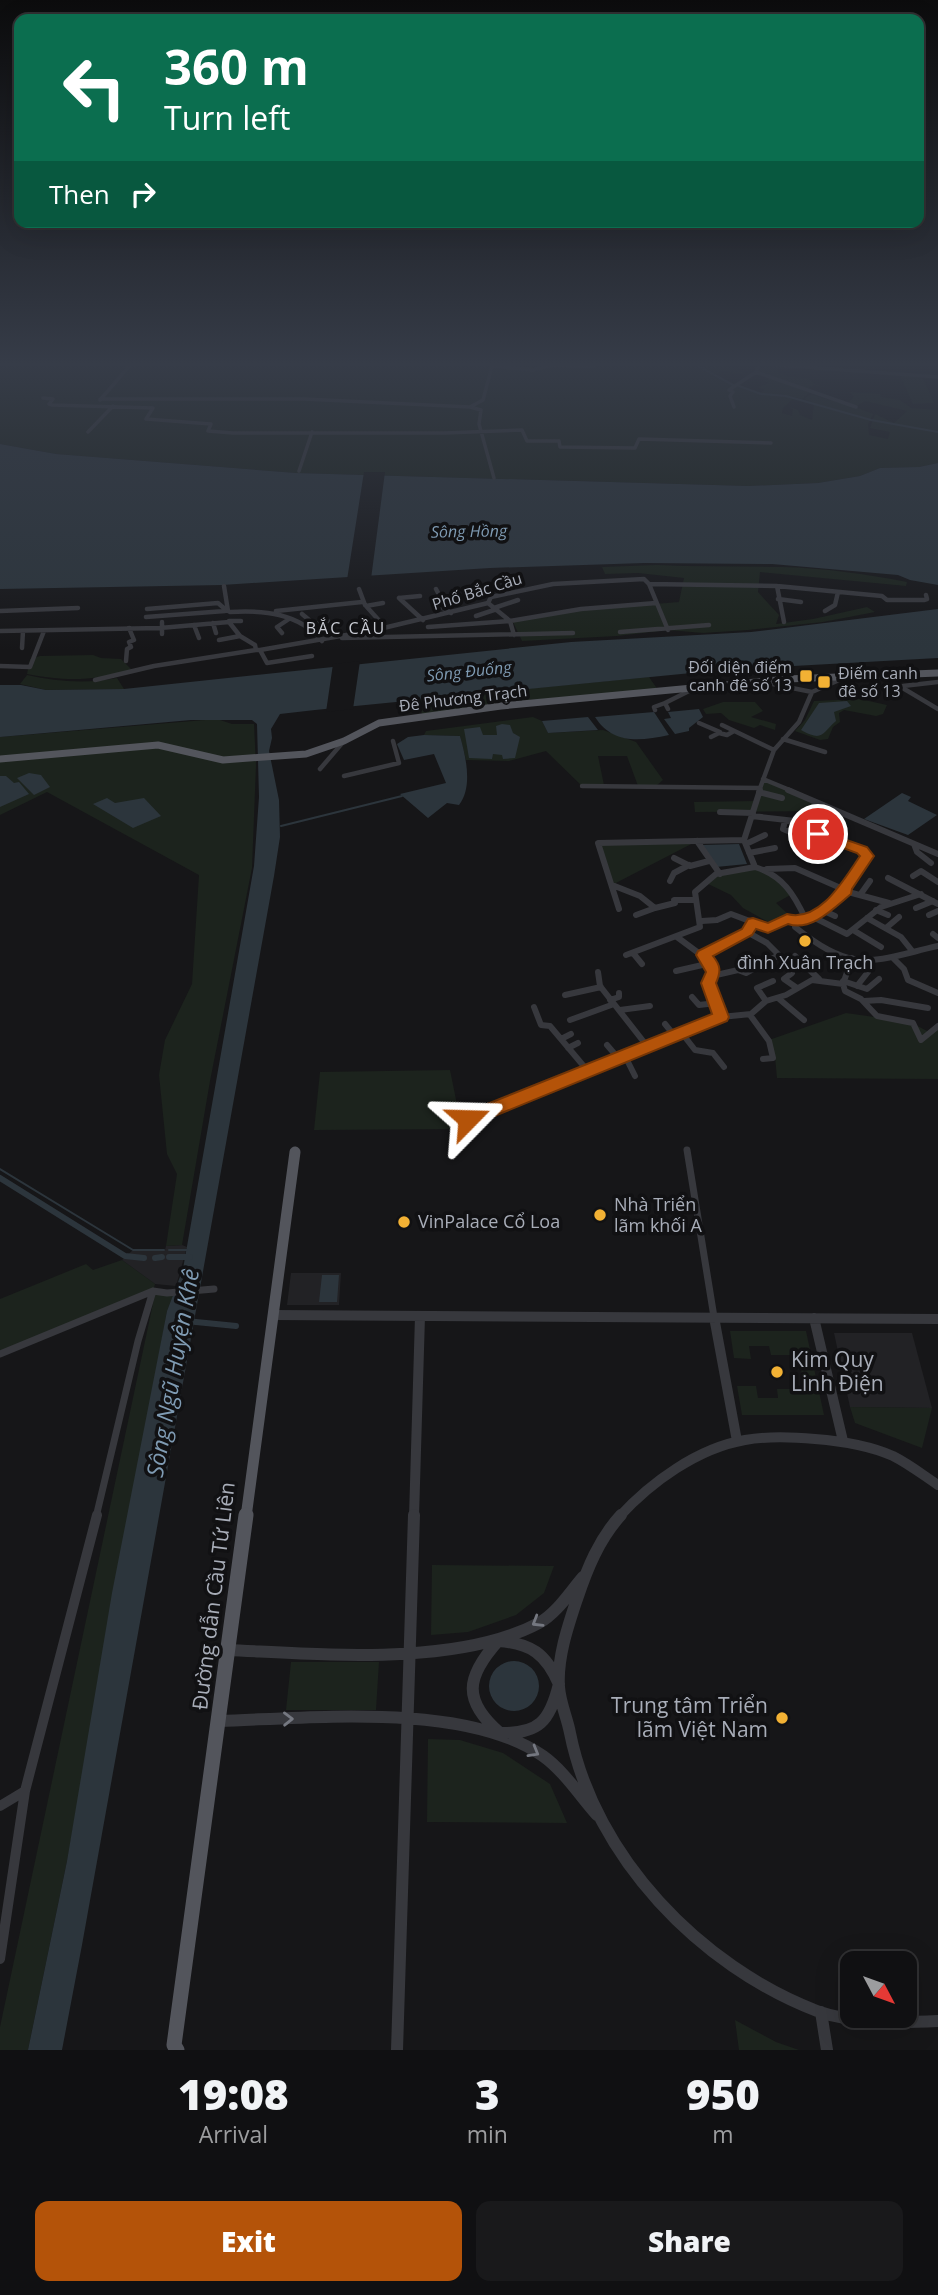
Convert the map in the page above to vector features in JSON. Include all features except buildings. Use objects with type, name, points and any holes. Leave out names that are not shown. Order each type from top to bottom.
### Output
[{"type":"main road","name":"Đê Phương Trạch","points":[[0,759],[158,745],[215,759],[279,756],[317,752],[379,723],[501,706],[759,681],[938,673]]},
{"type":"main road","name":"Đường dẫn Cầu Tứ Liên","points":[[176,2048],[295,1152]]},
{"type":"street","points":[[299,471],[303,459]]},
{"type":"street","points":[[489,459],[494,478]]},
{"type":"street","name":"Phố Bắc Cầu","points":[[95,680],[154,666],[337,638],[451,613],[488,603],[491,597],[568,583],[644,579],[649,584],[810,586],[838,592],[883,596],[887,600],[926,599],[926,595]]},
{"type":"street","points":[[649,584],[668,630]]},
{"type":"street","points":[[848,584],[852,593]]},
{"type":"street","points":[[224,586],[229,622],[240,636],[255,645],[267,663],[312,656]]},
{"type":"street","points":[[777,586],[784,622]]},
{"type":"street","points":[[359,589],[364,604],[385,627]]},
{"type":"street","points":[[436,589],[444,604],[443,608],[451,613]]},
{"type":"street","points":[[485,590],[491,597]]},
{"type":"street","points":[[825,611],[835,605],[838,592]]},
{"type":"street","points":[[420,596],[399,598],[428,627],[429,638]]},
{"type":"street","points":[[778,599],[801,602]]},
{"type":"street","points":[[476,616],[518,600]]},
{"type":"street","points":[[147,609],[218,603],[222,610],[228,611]]},
{"type":"street","points":[[146,617],[383,603]]},
{"type":"street","points":[[488,603],[510,621],[514,635]]},
{"type":"street","points":[[428,627],[510,621],[581,609],[656,603]]},
{"type":"street","points":[[191,606],[191,613]]},
{"type":"street","points":[[0,611],[78,608]]},
{"type":"street","points":[[274,611],[305,626],[322,641]]},
{"type":"street","points":[[302,614],[314,624]]},
{"type":"street","points":[[282,633],[277,627],[289,619]]},
{"type":"street","points":[[0,631],[183,626],[242,621]]},
{"type":"street","points":[[305,626],[328,621]]},
{"type":"street","points":[[213,623],[216,633]]},
{"type":"street","points":[[161,625],[162,634]]},
{"type":"street","points":[[194,625],[199,638]]},
{"type":"street","points":[[620,632],[709,625]]},
{"type":"street","points":[[183,626],[185,636]]},
{"type":"street","points":[[126,661],[127,649],[131,647],[129,642],[134,640],[129,628]]},
{"type":"street","points":[[22,648],[23,631]]},
{"type":"street","points":[[0,666],[30,667],[44,631]]},
{"type":"street","points":[[337,638],[572,633]]},
{"type":"street","points":[[219,640],[240,636]]},
{"type":"street","points":[[903,686],[918,675]]},
{"type":"street","points":[[759,681],[812,692],[846,677]]},
{"type":"street","points":[[903,686],[938,682]]},
{"type":"street","points":[[903,686],[901,687],[938,709]]},
{"type":"street","points":[[655,710],[654,707],[695,688]]},
{"type":"street","points":[[755,867],[745,842],[760,790],[774,750],[799,722],[812,692]]},
{"type":"street","points":[[665,703],[668,709]]},
{"type":"street","points":[[699,723],[727,735],[734,731]]},
{"type":"street","points":[[722,726],[774,750]]},
{"type":"street","points":[[711,737],[721,733]]},
{"type":"street","points":[[783,739],[825,752]]},
{"type":"street","points":[[320,769],[344,741]]},
{"type":"street","points":[[344,776],[399,763],[393,741]]},
{"type":"street","points":[[603,776],[604,785]]},
{"type":"street","points":[[624,776],[625,786]]},
{"type":"street","points":[[764,779],[938,854]]},
{"type":"street","points":[[582,786],[760,790],[782,798]]},
{"type":"street","points":[[702,921],[717,920],[729,914],[766,928],[787,919],[796,922],[809,918],[845,890],[867,856],[865,852],[830,840],[804,822],[720,812]]},
{"type":"street","points":[[785,821],[783,829],[820,844]]},
{"type":"street","points":[[619,909],[598,843],[745,842],[765,835]]},
{"type":"street","points":[[697,841],[720,874]]},
{"type":"street","points":[[914,844],[918,852],[931,863]]},
{"type":"street","points":[[749,853],[767,852],[775,848]]},
{"type":"street","points":[[674,858],[688,865]]},
{"type":"street","points":[[670,881],[674,873],[688,865],[709,861]]},
{"type":"street","points":[[642,964],[629,954],[700,928],[702,921],[693,900],[695,891],[720,874],[755,867],[779,876],[792,889],[809,918],[846,933],[889,903],[921,894]]},
{"type":"street","points":[[766,870],[795,868],[845,890],[889,903]]},
{"type":"street","points":[[913,876],[921,871],[938,882]]},
{"type":"street","points":[[888,878],[937,903]]},
{"type":"street","points":[[860,895],[870,881]]},
{"type":"street","points":[[612,885],[640,896],[655,908]]},
{"type":"street","points":[[636,915],[675,903],[674,900],[693,900]]},
{"type":"street","points":[[916,908],[937,903]]},
{"type":"street","points":[[822,910],[835,916]]},
{"type":"street","points":[[876,910],[888,915]]},
{"type":"street","points":[[929,915],[938,911]]},
{"type":"street","points":[[886,928],[899,917]]},
{"type":"street","points":[[867,918],[901,937],[913,952]]},
{"type":"street","points":[[796,922],[795,927],[806,936],[826,948],[852,958],[872,961],[938,946]]},
{"type":"street","points":[[703,955],[747,932],[753,923]]},
{"type":"street","points":[[853,930],[881,947]]},
{"type":"street","points":[[712,976],[738,970],[746,973],[779,955],[767,943],[747,932]]},
{"type":"street","points":[[686,933],[693,940]]},
{"type":"street","points":[[677,937],[711,963],[712,976],[709,983],[721,1017]]},
{"type":"street","points":[[795,956],[819,979]]},
{"type":"street","points":[[852,958],[843,983],[845,991],[864,1001],[881,1000],[928,1008]]},
{"type":"street","points":[[893,958],[904,969],[908,979],[938,993]]},
{"type":"street","points":[[676,971],[711,963]]},
{"type":"street","points":[[788,969],[792,973],[785,979],[797,988]]},
{"type":"street","points":[[598,972],[601,987],[646,1046]]},
{"type":"street","points":[[857,986],[868,972]]},
{"type":"street","points":[[468,1119],[678,1033],[721,1017],[750,1014],[766,1002],[819,979],[867,989],[880,979]]},
{"type":"street","points":[[766,1002],[757,988],[773,981]]},
{"type":"street","points":[[565,995],[601,987]]},
{"type":"street","points":[[570,1020],[597,1011],[619,997],[619,993]]},
{"type":"street","points":[[692,997],[699,1005],[716,1003]]},
{"type":"street","points":[[778,998],[804,1020]]},
{"type":"street","points":[[864,1001],[869,1010],[877,1016],[910,1021],[916,1027],[929,1032],[938,1026]]},
{"type":"street","points":[[621,1010],[650,1006]]},
{"type":"street","points":[[534,1007],[541,1025],[549,1025],[587,1070]]},
{"type":"street","points":[[597,1011],[601,1020]]},
{"type":"street","points":[[750,1014],[766,1036],[775,1056],[762,1059]]},
{"type":"street","points":[[665,1024],[695,1050],[711,1052],[724,1067]]},
{"type":"street","points":[[559,1036],[568,1032]]},
{"type":"street","points":[[568,1048],[578,1043]]},
{"type":"street","points":[[607,1045],[622,1058],[635,1076]]},
{"type":"street","points":[[687,1150],[737,1441]]},
{"type":"street","points":[[0,1354],[153,1291],[167,1293],[214,1289]]},
{"type":"street","points":[[0,1959],[24,1791],[153,1291]]},
{"type":"street","points":[[273,1315],[938,1319]]},
{"type":"street","points":[[397,2050],[420,1315]]},
{"type":"street","points":[[814,1318],[843,1441]]},
{"type":"street","points":[[220,1721],[407,1718],[500,1733],[527,1732],[540,1726],[555,1703],[569,1624],[585,1575],[604,1536],[634,1502],[663,1478],[737,1441],[799,1438],[843,1441],[905,1462],[938,1485]]},
{"type":"street","points":[[585,1575],[541,1622],[498,1641],[480,1660],[471,1686],[479,1714],[500,1733],[542,1756],[604,1823]]},
{"type":"street","points":[[228,1650],[409,1653],[498,1641],[527,1644],[549,1661],[559,1684],[578,1769],[604,1823],[631,1869],[664,1906],[716,1954],[751,1979],[821,2012],[895,2021],[938,2021]]},
{"type":"street","points":[[0,1806],[24,1791]]},
{"type":"street","points":[[821,2012],[827,2050]]},
{"type":"shaded area","points":[[115,459],[938,459],[938,463],[919,467],[880,468],[860,476],[818,483],[748,486],[296,473]]},
{"type":"shaded area","points":[[657,565],[813,569],[907,582],[906,586],[760,572],[758,592],[779,615],[776,624],[867,607],[875,612],[823,622],[748,630],[703,633],[668,630],[617,636],[522,641],[513,622],[582,610],[679,602],[684,578],[638,573],[605,574],[602,567]]},
{"type":"shaded area","points":[[93,655],[121,659],[133,671],[80,679],[27,674],[30,659],[40,656]]},
{"type":"shaded area","points":[[27,675],[72,681],[117,678],[124,689],[46,690],[20,684]]},
{"type":"shaded area","points":[[649,677],[658,690],[502,702],[422,715],[419,699]]},
{"type":"shaded area","points":[[860,699],[887,705],[883,714],[876,716],[844,710],[839,713],[840,722],[833,727],[828,739],[820,740],[795,731],[805,720],[814,701]]},
{"type":"shaded area","points":[[723,702],[755,702],[763,711],[751,717],[776,724],[775,730],[760,725],[754,728],[729,720],[721,713],[706,714],[703,709]]},
{"type":"shaded area","points":[[533,717],[542,721],[548,733],[603,730],[636,742],[663,780],[656,786],[638,786],[627,756],[598,756],[604,785],[582,786],[546,751],[509,761],[466,760],[460,736],[424,735],[426,731]]},
{"type":"shaded area","points":[[217,719],[232,724],[254,724],[256,765],[252,868],[210,1081],[182,1245],[166,1246],[177,1174],[167,1154],[159,1075],[165,1040],[192,984],[199,875],[47,792],[0,815],[0,737]]},
{"type":"shaded area","points":[[763,779],[838,811],[695,812],[694,802],[756,801]]},
{"type":"shaded area","points":[[697,841],[612,885],[598,843]]},
{"type":"shaded area","points":[[755,867],[779,876],[794,893],[776,903],[788,914],[770,923],[743,908],[731,895],[706,883],[716,874]]},
{"type":"shaded area","points":[[846,1013],[910,1022],[929,1032],[938,1026],[938,1079],[777,1078],[775,1056],[769,1040]]},
{"type":"shaded area","points":[[450,1070],[462,1129],[314,1130],[320,1072]]},
{"type":"shaded area","points":[[166,1246],[187,1247],[176,1286],[155,1284],[122,1260],[133,1250],[165,1250]]},
{"type":"shaded area","points":[[122,1260],[155,1284],[153,1291],[0,1354],[0,1299],[86,1264],[93,1270]]},
{"type":"shaded area","points":[[291,1273],[341,1273],[339,1305],[287,1305]]},
{"type":"shaded area","points":[[155,1294],[173,1296],[167,1311],[67,1861],[28,2050],[0,2050],[0,2027]]},
{"type":"shaded area","points":[[730,1331],[806,1331],[824,1415],[742,1415],[737,1386],[756,1386],[758,1398],[778,1398],[777,1389],[805,1389],[798,1355],[771,1355],[769,1346],[749,1346],[751,1359],[734,1358]]},
{"type":"shaded area","points":[[834,1333],[912,1333],[932,1408],[850,1407]]},
{"type":"shaded area","points":[[850,1407],[932,1408],[922,1448],[855,1423]]},
{"type":"shaded area","points":[[432,1565],[554,1566],[544,1593],[516,1615],[468,1632],[431,1635]]},
{"type":"shaded area","points":[[291,1662],[379,1662],[376,1710],[286,1710]]},
{"type":"shaded area","points":[[428,1739],[460,1740],[503,1753],[550,1784],[567,1823],[427,1822]]},
{"type":"shaded area","points":[[735,2020],[776,2042],[799,2050],[739,2050]]},
{"type":"water","name":"Sông Hồng","points":[[0,459],[115,459],[296,473],[748,486],[818,483],[860,476],[880,468],[919,467],[938,463],[938,585],[898,575],[772,564],[644,563],[490,568],[222,585],[0,589]]},
{"type":"water","points":[[938,609],[938,658],[722,670],[280,714],[271,729],[269,751],[279,800],[280,837],[274,876],[82,1945],[62,2050],[28,2050],[67,1861],[112,1593],[167,1311],[183,1269],[254,866],[259,797],[257,724],[252,720],[191,720],[0,737],[0,685],[21,685],[46,690],[124,689],[571,642],[751,632]]},
{"type":"water","points":[[847,701],[851,706],[834,712],[836,721],[821,735],[801,730],[819,703]]},
{"type":"water","points":[[699,709],[703,717],[689,728],[689,731],[675,734],[664,719],[671,718],[668,712]]},
{"type":"water","points":[[654,712],[669,735],[648,739],[619,737],[602,726],[595,717]]},
{"type":"water","points":[[588,717],[598,730],[548,733],[542,721]]},
{"type":"water","points":[[510,725],[513,733],[520,737],[515,758],[503,759],[502,755],[493,754],[492,759],[469,758],[464,729],[480,727],[483,735],[497,735],[496,726]]},
{"type":"water","points":[[460,736],[467,772],[466,790],[459,805],[447,803],[428,818],[400,794],[446,783],[434,754],[404,760],[397,744],[408,737]]},
{"type":"water","points":[[29,773],[41,775],[50,787],[34,795],[17,778]]},
{"type":"water","points":[[0,776],[6,776],[14,783],[19,782],[29,794],[0,807]]},
{"type":"water","points":[[902,793],[911,797],[908,801],[937,815],[908,835],[864,819]]},
{"type":"water","points":[[107,798],[115,803],[144,798],[161,816],[133,828],[93,804]]},
{"type":"water","points":[[739,844],[747,864],[716,867],[702,845]]},
{"type":"water","points":[[322,1275],[339,1275],[337,1302],[319,1302]]},
{"type":"water","points":[[514,1661],[532,1668],[539,1686],[532,1704],[514,1711],[496,1704],[489,1686],[496,1668]]},
{"type":"pier","points":[[364,472],[385,472],[371,579],[347,580]]},
{"type":"pier","points":[[360,661],[353,709],[326,712],[333,664]]},
{"type":"waterway","points":[[281,826],[402,796]]},
{"type":"waterway","points":[[0,1169],[133,1250],[164,1250]]},
{"type":"waterway","points":[[0,1178],[125,1256],[144,1258]]},
{"type":"waterway","points":[[169,1250],[187,1250]]},
{"type":"waterway","points":[[155,1258],[162,1257]]},
{"type":"waterway","name":"Sông Ngũ Huyện Khê","points":[[169,1257],[190,1257]]},
{"type":"waterway","name":"Sông Ngũ Huyện Khê","points":[[186,1321],[236,1326]]},
{"type":"place","name":"Đối diện điếm canh đê số 13","points":[[806,676]]},
{"type":"place","name":"Điếm canh đê số 13","points":[[824,682]]},
{"type":"place","name":"đình Xuân Trạch","points":[[805,941]]},
{"type":"place","name":"Nhà Triển lãm khối A","points":[[600,1215]]},
{"type":"place","name":"VinPalace Cổ Loa","points":[[404,1222]]},
{"type":"place","name":"Kim Quy Linh Điện","points":[[777,1372]]},
{"type":"place","name":"Trung tâm Triển lãm Việt Nam","points":[[782,1718]]},
{"type":"district","name":"BẮC CẦU","points":[[346,628]]},
{"type":"route","points":[[468,1119],[721,1017],[709,983],[713,972],[712,965],[703,955],[747,932],[753,923],[768,928],[787,919],[796,922],[813,917],[846,891],[844,890],[867,856],[862,850],[818,834]]},
{"type":"water label","name":"Sông Đuống","points":[[469,671]]}]
